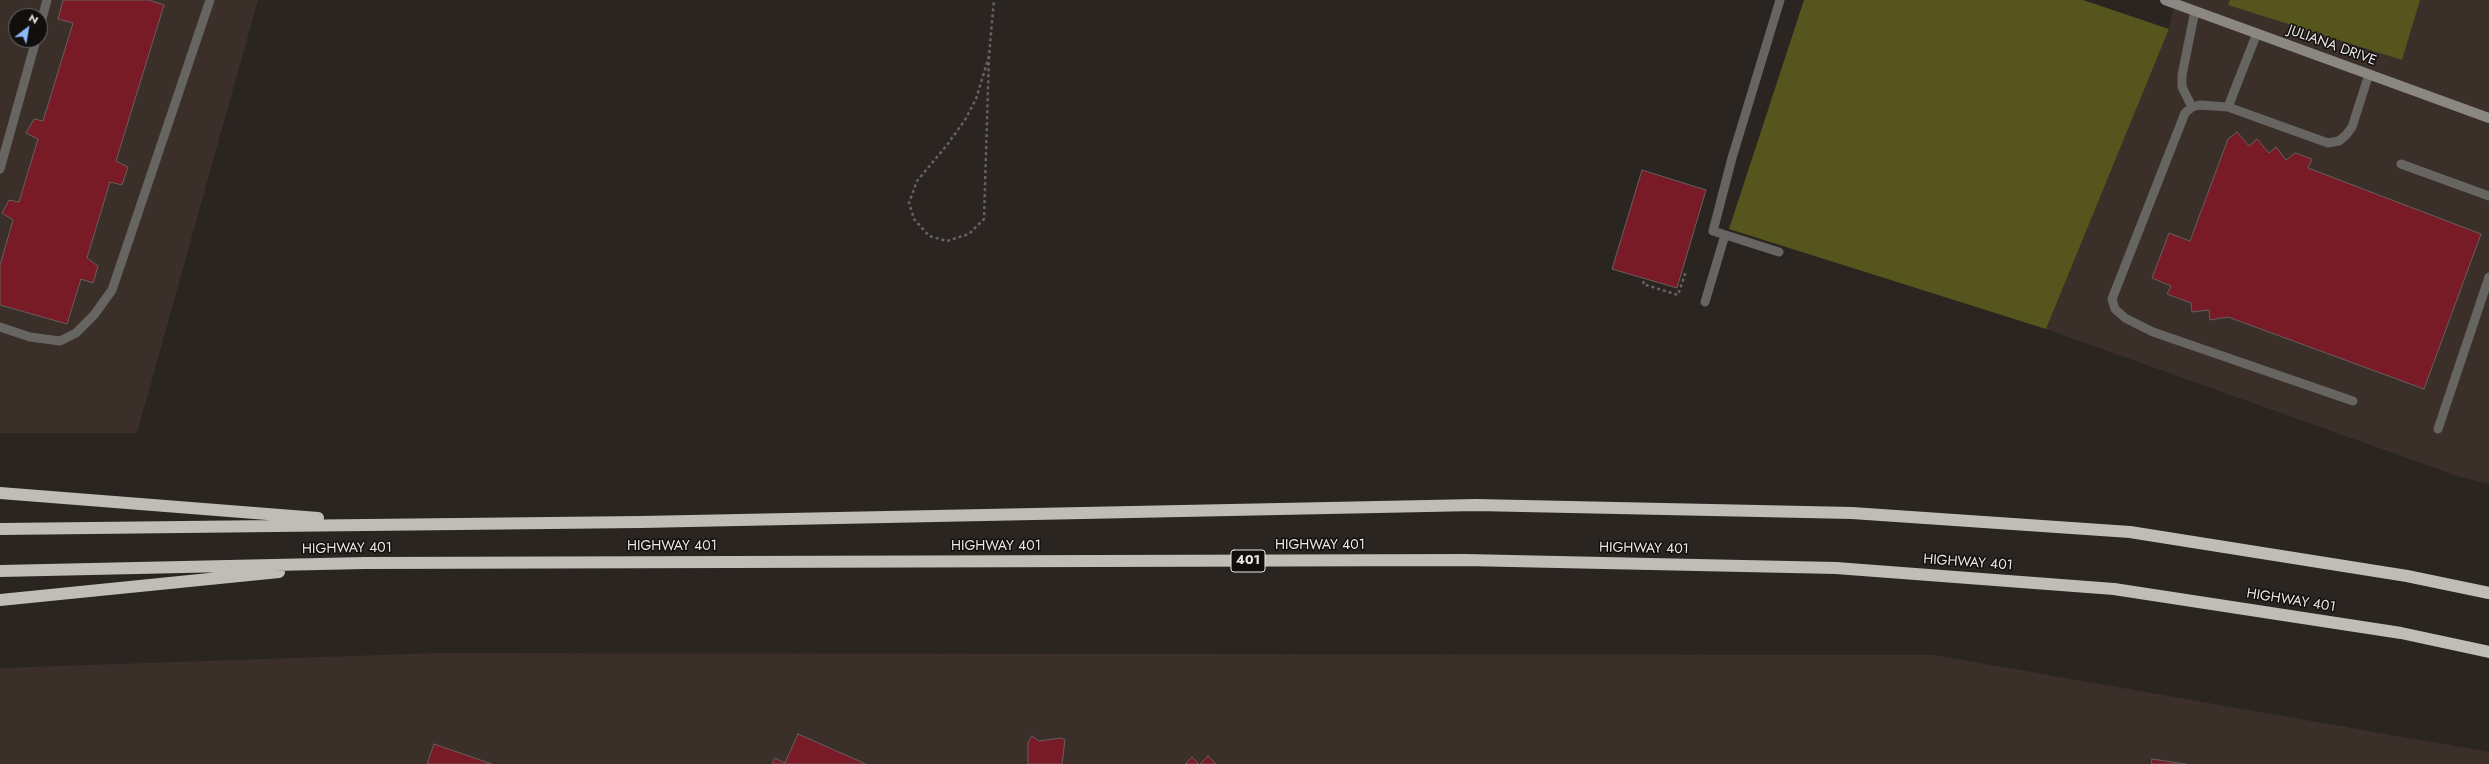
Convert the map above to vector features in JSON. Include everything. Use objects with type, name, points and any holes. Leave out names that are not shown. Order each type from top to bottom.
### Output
[{"type":"highway","points":[[0,493],[395,525]]},
{"type":"highway","name":"HIGHWAY 401","points":[[0,529],[395,525],[1476,505],[1852,513],[2130,532],[2408,576],[2489,593]]},
{"type":"highway","name":"HIGHWAY 401","points":[[0,571],[365,563],[1465,560],[1836,568],[2114,589],[2401,632],[2489,652]]},
{"type":"highway","points":[[0,600],[365,563]]},
{"type":"street","name":"JULIANA DRIVE","points":[[2165,0],[2489,118]]},
{"type":"lane","points":[[0,327],[30,337],[60,341],[76,333],[94,315],[112,290],[210,0]]},
{"type":"lane","points":[[1779,252],[1713,231],[1736,143],[1780,0]]},
{"type":"lane","points":[[2192,107],[2182,87],[2182,75],[2195,11]]},
{"type":"lane","points":[[2228,107],[2257,33]]},
{"type":"lane","points":[[0,169],[34,48]]},
{"type":"lane","points":[[2353,401],[2153,332],[2125,318],[2114,309],[2112,299],[2182,121],[2192,107],[2200,105],[2228,107],[2328,143],[2339,141],[2352,127],[2369,74]]},
{"type":"lane","points":[[2401,164],[2489,196]]},
{"type":"lane","points":[[1705,302],[1725,235]]},
{"type":"lane","points":[[2438,429],[2489,277]]},
{"type":"path","points":[[989,56],[976,99],[965,120],[947,145],[917,181],[908,203],[914,219],[929,236],[947,241],[970,234],[984,219],[989,56],[994,0]]},
{"type":"path","points":[[1644,281],[1643,284],[1678,295],[1686,271]]},
{"type":"shaded area","points":[[0,0],[258,0],[137,433],[0,433]]},
{"type":"shaded area","points":[[1804,0],[2083,0],[2169,29],[2046,329],[1729,229]]},
{"type":"shaded area","points":[[2175,0],[2489,0],[2489,484],[2460,477],[2046,329],[2169,29]]},
{"type":"shaded area","points":[[2230,0],[2420,0],[2402,60],[2228,5]]},
{"type":"shaded area","points":[[439,653],[1934,655],[2489,752],[2489,764],[0,764],[0,668]]},
{"type":"building","points":[[63,0],[149,0],[164,5],[116,161],[128,167],[122,185],[110,182],[87,258],[98,266],[93,283],[81,279],[67,324],[0,305],[0,265],[13,220],[2,213],[9,200],[19,202],[38,139],[26,133],[34,119],[43,121],[73,23],[58,19]]},
{"type":"building","points":[[2237,132],[2249,146],[2257,139],[2269,153],[2276,147],[2286,160],[2295,153],[2312,159],[2308,168],[2481,234],[2424,389],[2228,317],[2210,320],[2209,310],[2192,312],[2191,303],[2167,294],[2171,286],[2152,278],[2169,233],[2190,241],[2228,139]]},
{"type":"building","points":[[1642,170],[1706,190],[1677,288],[1612,269]]},
{"type":"building","points":[[798,734],[866,764],[772,764],[775,758],[785,763]]},
{"type":"building","points":[[1032,736],[1039,741],[1061,738],[1065,740],[1062,764],[1028,764],[1028,742]]},
{"type":"building","points":[[434,744],[492,764],[427,764]]},
{"type":"building","points":[[1208,756],[1216,764],[1200,764]]},
{"type":"building","points":[[1192,757],[1199,764],[1185,764]]},
{"type":"building","points":[[2152,759],[2186,764],[2151,764]]}]
